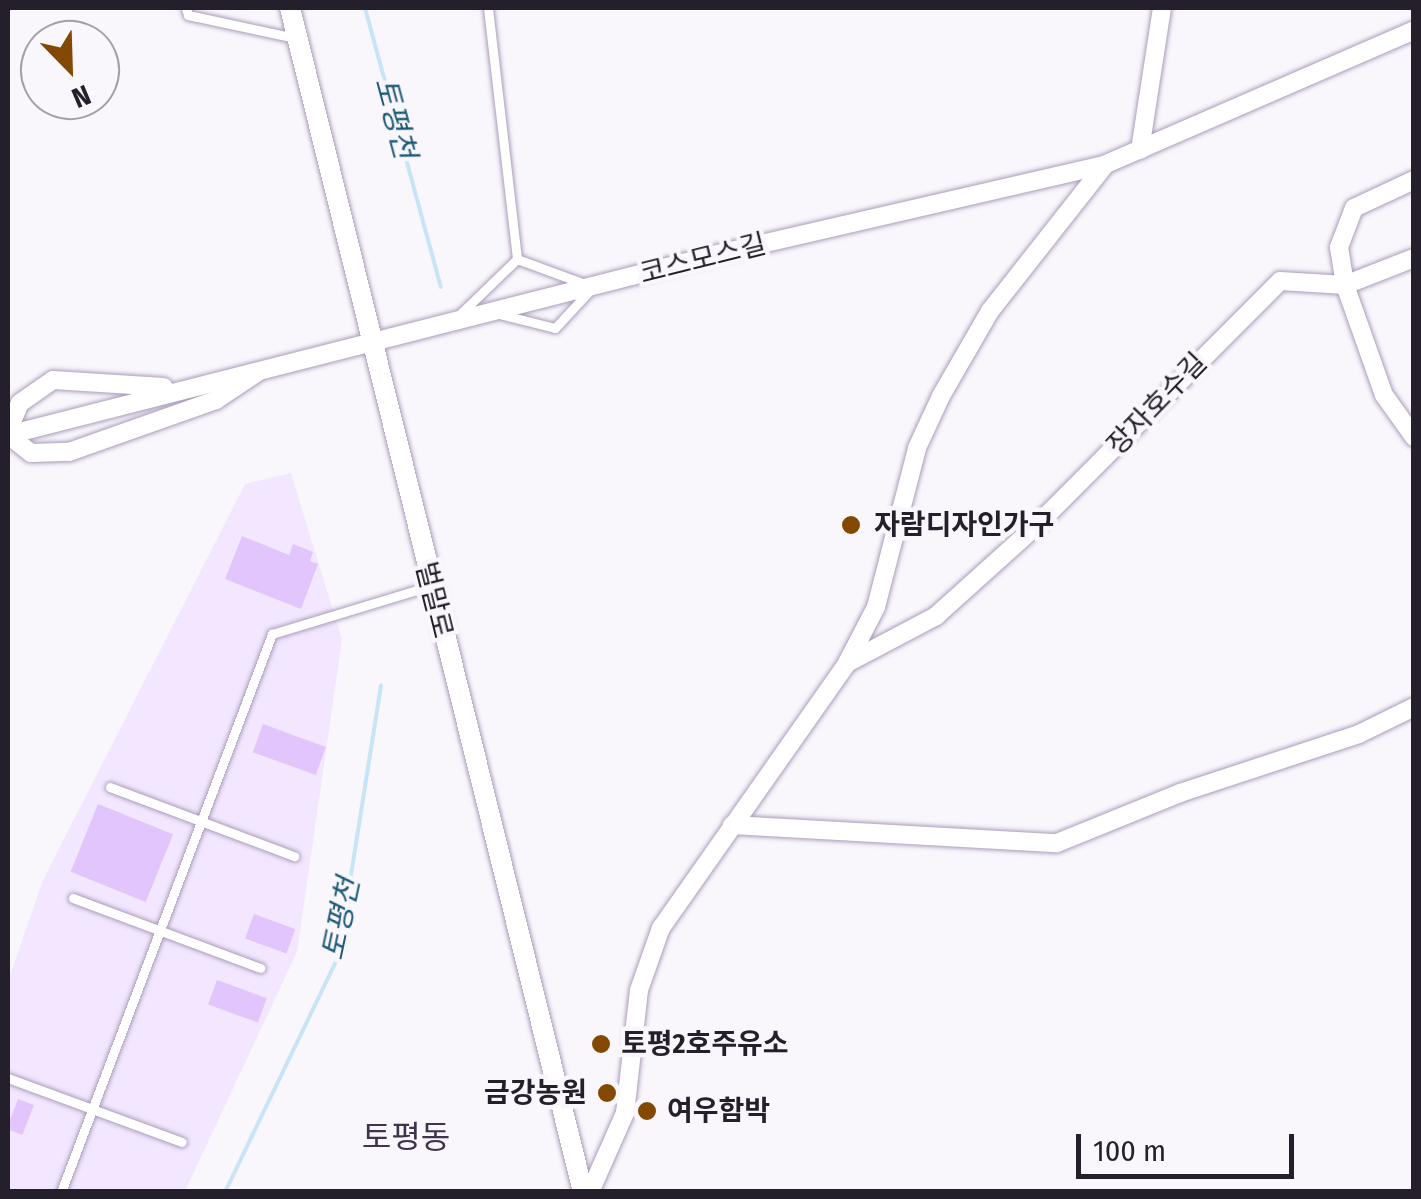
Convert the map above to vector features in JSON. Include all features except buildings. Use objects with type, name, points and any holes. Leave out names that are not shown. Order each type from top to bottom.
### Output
[{"type":"street","name":"벌말로","points":[[290,8],[430,586],[587,1192]]},
{"type":"street","points":[[1140,150],[1162,8]]},
{"type":"street","name":"코스모스길","points":[[8,434],[266,366],[1104,166],[1414,30]]},
{"type":"street","points":[[587,1192],[625,1113],[648,958],[679,897],[847,663],[876,607],[916,448],[941,396],[990,311],[1104,166]]},
{"type":"street","points":[[1414,180],[1354,208],[1345,220],[1339,247],[1344,285],[1384,395],[1414,437]]},
{"type":"street","points":[[1344,285],[1414,258]]},
{"type":"street","name":"장자호수길","points":[[847,663],[936,616],[1090,473],[1280,281],[1344,285]]},
{"type":"street","name":"코스모스길","points":[[8,434],[31,453],[70,452],[216,400],[266,366]]},
{"type":"street","name":"코스모스길","points":[[8,434],[20,402],[53,380],[178,388]]},
{"type":"street","points":[[732,825],[1057,842],[1180,792],[1359,734],[1414,707]]},
{"type":"lane","points":[[186,8],[188,15],[297,39]]},
{"type":"lane","points":[[488,8],[517,259]]},
{"type":"lane","points":[[496,313],[555,328],[593,287],[517,259]]},
{"type":"lane","points":[[452,323],[517,259]]},
{"type":"lane","points":[[61,1192],[272,634],[430,586]]},
{"type":"lane","points":[[110,787],[294,856]]},
{"type":"lane","points":[[73,898],[260,968]]},
{"type":"lane","points":[[8,1078],[182,1142]]},
{"type":"shaded area","points":[[291,473],[342,640],[297,952],[185,1191],[8,1192],[8,981],[43,880],[245,484]]},
{"type":"waterway","name":"토평천","points":[[365,8],[441,287]]},
{"type":"waterway","name":"토평천","points":[[225,1192],[338,957],[381,685]]},
{"type":"place","name":"자람디자인가구","points":[[851,525]]},
{"type":"place","name":"토평2호주유소","points":[[601,1044]]},
{"type":"place","name":"금강농원","points":[[607,1093]]},
{"type":"place","name":"여우함박","points":[[647,1111]]},
{"type":"district","name":"토평동","points":[[406,1137]]}]
